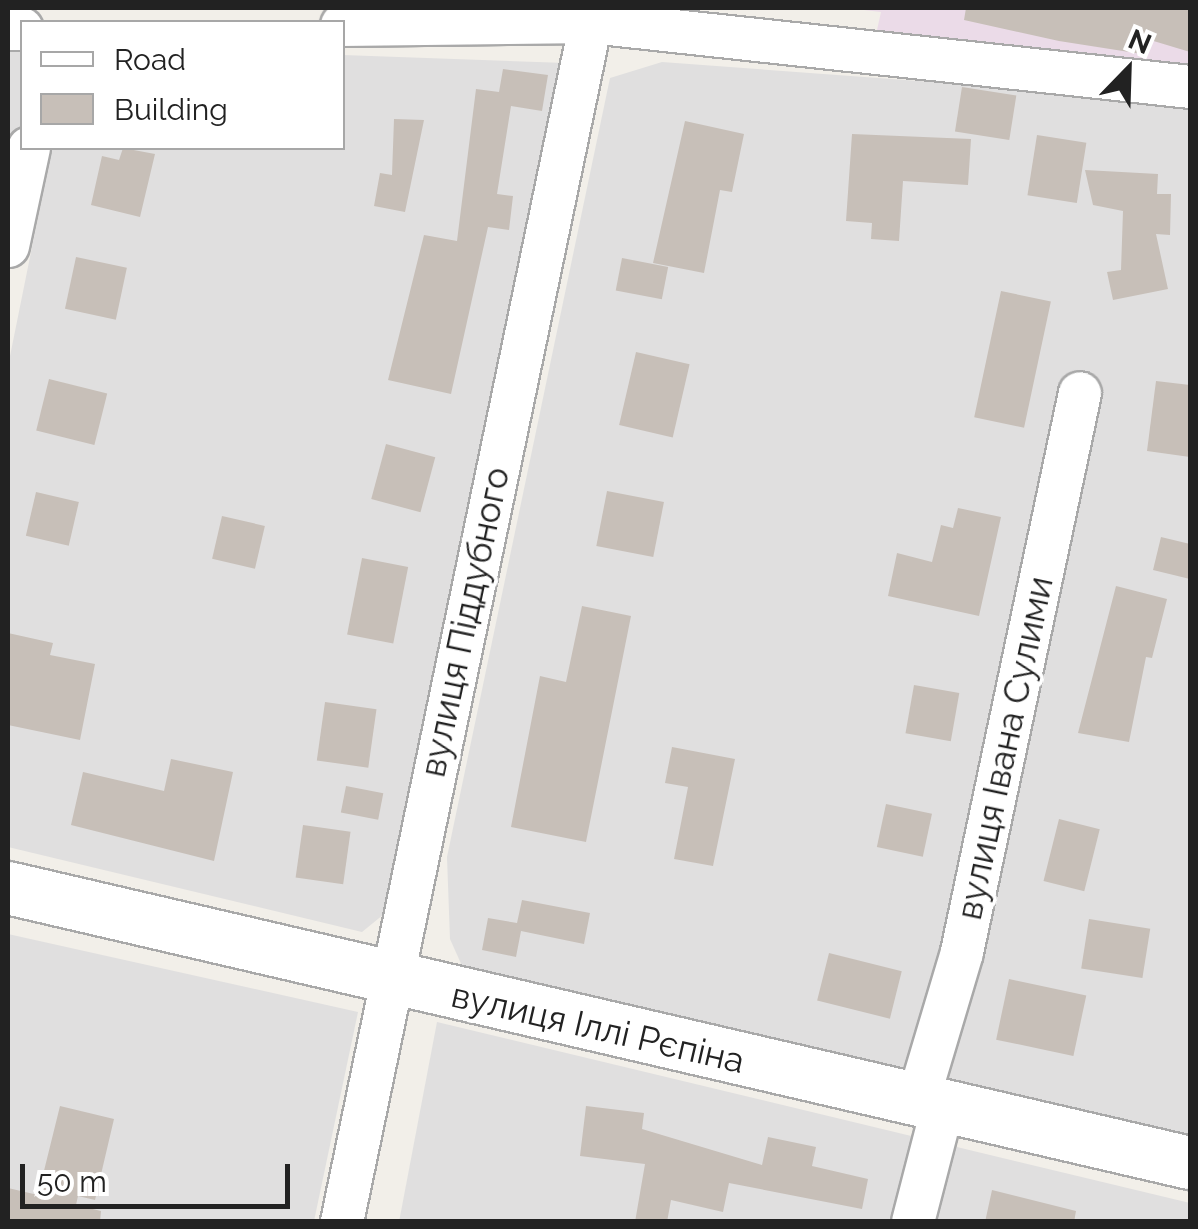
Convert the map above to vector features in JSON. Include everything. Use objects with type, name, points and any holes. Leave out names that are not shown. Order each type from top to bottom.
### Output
[{"type":"street","points":[[345,25],[590,22],[1190,86]]},
{"type":"street","name":"вулиця Піддубного","points":[[342,1222],[590,22]]},
{"type":"street","points":[[8,246],[29,150]]},
{"type":"street","name":"вулиця Івана Сулими","points":[[913,1222],[931,1103],[1080,393]]},
{"type":"street","name":"вулиця Іллі Рєпіна","points":[[8,888],[390,981],[1190,1163]]},
{"type":"shaded area","points":[[847,8],[1190,8],[1190,65],[877,30],[881,12]]},
{"type":"shaded area","points":[[8,45],[20,47],[20,128],[8,209]]},
{"type":"shaded area","points":[[345,55],[566,63],[389,910],[362,932],[8,847],[8,366],[52,150],[345,150]]},
{"type":"shaded area","points":[[662,62],[1190,101],[1190,1140],[467,977],[450,939],[447,857],[610,78]]},
{"type":"shaded area","points":[[8,934],[358,1012],[314,1221],[8,1222]]},
{"type":"shaded area","points":[[437,1022],[1190,1203],[1190,1222],[399,1222]]},
{"type":"building","points":[[966,8],[1190,8],[1190,52],[1147,39],[1142,54],[1059,41],[964,20]]},
{"type":"building","points":[[503,69],[548,75],[542,111],[511,106],[497,194],[513,196],[509,230],[488,227],[451,394],[388,380],[424,235],[457,241],[476,89],[499,92]]},
{"type":"building","points":[[962,87],[1016,96],[1009,140],[955,131]]},
{"type":"building","points":[[394,119],[424,120],[405,212],[374,206],[380,173],[392,175]]},
{"type":"building","points":[[685,121],[744,134],[732,192],[720,190],[704,273],[653,263]]},
{"type":"building","points":[[852,134],[971,139],[968,185],[903,181],[899,241],[871,239],[872,223],[846,221]]},
{"type":"building","points":[[1037,135],[1086,143],[1077,203],[1027,195]]},
{"type":"building","points":[[122,150],[155,154],[140,217],[91,205],[102,156],[119,160]]},
{"type":"building","points":[[1085,170],[1158,174],[1157,194],[1171,194],[1170,235],[1156,234],[1168,289],[1113,300],[1107,272],[1121,270],[1123,211],[1093,205]]},
{"type":"building","points":[[76,257],[127,268],[116,320],[65,309]]},
{"type":"building","points":[[622,258],[668,267],[662,299],[616,290]]},
{"type":"building","points":[[1001,291],[1051,302],[1024,428],[974,417]]},
{"type":"building","points":[[636,352],[690,364],[673,437],[619,425]]},
{"type":"building","points":[[49,379],[107,394],[94,445],[36,430]]},
{"type":"building","points":[[1156,381],[1190,385],[1190,457],[1147,451]]},
{"type":"building","points":[[386,444],[435,457],[421,512],[371,499]]},
{"type":"building","points":[[607,491],[664,502],[653,557],[596,546]]},
{"type":"building","points":[[36,492],[79,502],[69,546],[26,536]]},
{"type":"building","points":[[958,508],[1001,517],[979,616],[888,596],[897,553],[932,562],[941,525],[953,528]]},
{"type":"building","points":[[222,516],[265,526],[255,569],[212,559]]},
{"type":"building","points":[[1161,537],[1190,544],[1190,579],[1153,570]]},
{"type":"building","points":[[362,558],[408,567],[393,644],[347,635]]},
{"type":"building","points":[[1116,586],[1167,599],[1152,658],[1146,657],[1129,742],[1078,733]]},
{"type":"building","points":[[582,606],[631,616],[586,842],[511,827],[540,676],[566,682]]},
{"type":"building","points":[[8,633],[53,643],[50,655],[95,664],[80,740],[8,725]]},
{"type":"building","points":[[914,685],[959,693],[951,741],[905,733]]},
{"type":"building","points":[[325,702],[376,709],[368,768],[317,760]]},
{"type":"building","points":[[672,747],[735,759],[713,866],[674,859],[688,787],[665,783]]},
{"type":"building","points":[[171,759],[233,772],[214,861],[71,825],[83,772],[164,791]]},
{"type":"building","points":[[346,786],[383,793],[378,820],[341,813]]},
{"type":"building","points":[[886,804],[932,814],[923,857],[877,847]]},
{"type":"building","points":[[1059,819],[1100,829],[1084,891],[1044,881]]},
{"type":"building","points":[[303,825],[351,832],[343,884],[296,877]]},
{"type":"building","points":[[522,900],[590,913],[584,944],[521,931],[516,957],[482,950],[488,918],[517,923]]},
{"type":"building","points":[[1089,919],[1150,929],[1142,978],[1081,968]]},
{"type":"building","points":[[829,953],[902,971],[890,1019],[817,1001]]},
{"type":"building","points":[[1009,979],[1086,995],[1073,1056],[996,1040]]},
{"type":"building","points":[[60,1106],[114,1119],[95,1200],[78,1196],[76,1205],[101,1211],[100,1222],[8,1222],[8,1188],[38,1195]]},
{"type":"building","points":[[586,1106],[644,1113],[642,1129],[762,1165],[768,1137],[816,1147],[812,1166],[868,1179],[862,1209],[729,1183],[723,1212],[671,1200],[667,1222],[635,1222],[645,1164],[580,1156]]},
{"type":"building","points":[[992,1190],[1076,1211],[1074,1222],[985,1222]]}]
